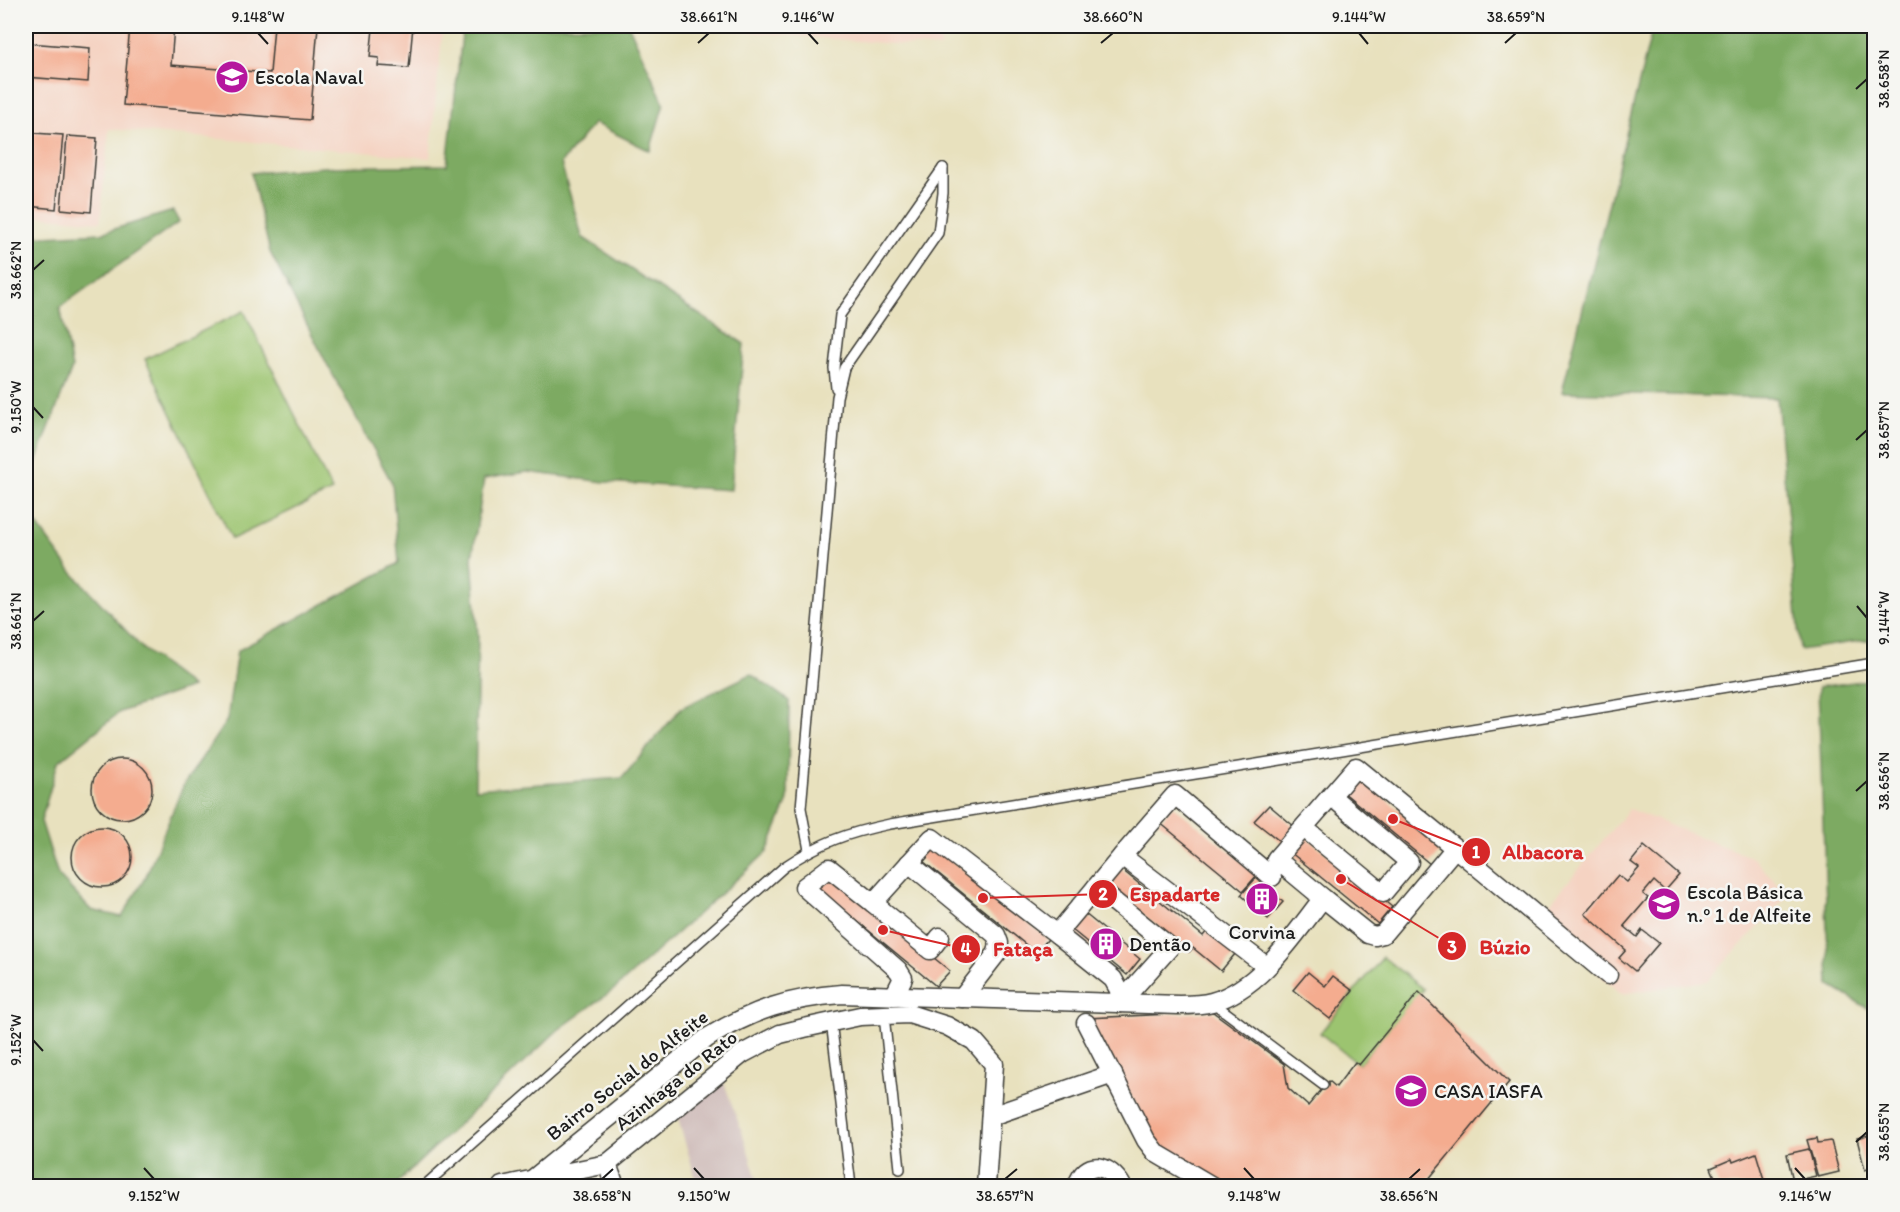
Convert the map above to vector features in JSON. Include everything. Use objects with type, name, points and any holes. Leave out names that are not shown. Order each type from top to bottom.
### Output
[{"type":"street","points":[[1455,848],[1383,934],[1375,936],[1368,934],[1276,859],[1356,767],[1455,848],[1608,975]]},
{"type":"street","points":[[1057,934],[1175,795],[1272,877]]},
{"type":"street","points":[[1304,828],[1383,893],[1409,862],[1331,796]]},
{"type":"street","points":[[873,903],[932,838],[1113,979],[1119,990],[1120,1003]]},
{"type":"street","points":[[1122,856],[1266,966]]},
{"type":"street","points":[[909,863],[996,935],[999,943],[997,953],[962,998]]},
{"type":"street","points":[[894,996],[903,978],[898,970],[804,886],[829,868],[930,950],[940,937]]},
{"type":"street","points":[[1096,887],[1170,947],[1120,1003]]},
{"type":"street","name":"Bairro Social do Alfeite","points":[[533,1179],[678,1059],[707,1038],[732,1023],[781,1003],[809,997],[842,994],[1179,1005],[1212,1002],[1240,989],[1266,966],[1323,898]]},
{"type":"street","name":"Azinhaga do Rato","points":[[502,1186],[607,1164],[742,1054],[780,1034],[860,1016],[909,1014],[947,1026],[974,1041],[994,1064],[988,1186]]},
{"type":"street","points":[[1086,1023],[1146,1140],[1156,1153],[1212,1186]]},
{"type":"street","points":[[991,1116],[1113,1074]]},
{"type":"street","points":[[607,1164],[615,1186]]},
{"type":"street","points":[[1077,1186],[1080,1177],[1091,1168],[1105,1168],[1116,1177],[1122,1186]]},
{"type":"lane","points":[[808,850],[801,808],[837,397],[843,368],[938,233],[943,193],[943,168],[840,315],[834,368],[837,397]]},
{"type":"lane","points":[[424,1186],[784,867],[808,850],[857,831],[1875,663]]},
{"type":"lane","points":[[1212,1002],[1323,1085]]},
{"type":"lane","points":[[884,1015],[900,1169]]},
{"type":"lane","points":[[831,1021],[851,1186]]},
{"type":"shaded area","name":"Escola Naval","points":[[26,26],[443,26],[430,158],[109,129],[100,222],[26,215]]},
{"type":"shaded area","points":[[679,26],[942,26],[940,48]]},
{"type":"shaded area","name":"Escola Básica n.º 1 de Alfeite","points":[[1629,809],[1753,858],[1788,895],[1707,981],[1622,994],[1604,979],[1542,913]]},
{"type":"shaded area","points":[[722,1077],[759,1186],[698,1186],[678,1119]]},
{"type":"green space","points":[[463,26],[629,26],[664,103],[650,151],[594,123],[561,163],[582,237],[744,344],[731,490],[604,482],[527,472],[484,479],[472,559],[478,636],[475,789],[622,778],[681,708],[751,674],[789,701],[788,800],[767,852],[616,988],[558,1030],[394,1186],[26,1186],[26,510],[71,571],[143,649],[192,687],[120,712],[58,762],[41,821],[58,875],[91,910],[122,917],[146,876],[183,786],[227,720],[237,651],[399,563],[392,483],[328,366],[270,252],[251,173],[324,167],[447,165]]},
{"type":"green space","points":[[1653,26],[1874,26],[1874,639],[1800,650],[1777,398],[1562,392]]},
{"type":"green space","points":[[173,211],[179,222],[60,307],[72,368],[26,488],[26,237],[101,233]]},
{"type":"green space","points":[[244,311],[332,491],[232,539],[145,359]]},
{"type":"green space","points":[[1874,679],[1874,1012],[1829,985],[1818,687]]},
{"type":"green space","points":[[1383,957],[1423,989],[1359,1065],[1320,1033]]},
{"type":"building","points":[[130,26],[174,26],[171,65],[270,73],[274,26],[318,26],[310,120],[123,105]]},
{"type":"building","points":[[358,26],[413,26],[409,68],[378,66],[379,58],[370,57],[373,29],[358,28]]},
{"type":"building","points":[[29,43],[90,48],[88,82],[26,77]]},
{"type":"building","points":[[33,133],[63,135],[56,209],[27,206]]},
{"type":"building","points":[[67,136],[97,138],[91,212],[61,209]]},
{"type":"building","points":[[116,759],[128,759],[144,767],[150,777],[152,789],[150,801],[144,811],[128,819],[116,819],[100,811],[92,795],[92,783],[100,767]]},
{"type":"building","points":[[1356,775],[1445,847],[1430,864],[1342,791]]},
{"type":"building","points":[[1269,805],[1296,828],[1282,843],[1254,821]]},
{"type":"building","points":[[1173,806],[1258,874],[1243,891],[1159,822]]},
{"type":"building","points":[[96,827],[108,827],[119,832],[127,840],[132,857],[130,869],[119,882],[108,887],[96,887],[85,882],[77,874],[72,863],[72,851],[77,840],[85,832]]},
{"type":"building","points":[[1304,835],[1392,907],[1378,924],[1290,852]]},
{"type":"building","points":[[930,843],[1048,939],[1036,953],[918,857]]},
{"type":"building","points":[[1644,846],[1679,875],[1665,891],[1654,881],[1643,894],[1648,898],[1624,926],[1637,937],[1642,930],[1659,943],[1635,971],[1619,958],[1626,950],[1585,914],[1618,875],[1627,882],[1639,868],[1631,862]]},
{"type":"building","points":[[1116,865],[1203,936],[1207,931],[1235,954],[1221,971],[1193,948],[1189,952],[1102,881]]},
{"type":"building","points":[[830,873],[950,971],[936,986],[817,888]]},
{"type":"building","name":"Corvina","points":[[1256,878],[1283,902],[1268,919],[1241,895]]},
{"type":"building","name":"Dentão","points":[[1084,913],[1140,959],[1127,975],[1071,929]]},
{"type":"building","points":[[1308,972],[1325,986],[1333,976],[1353,991],[1330,1019],[1293,990]]},
{"type":"building","name":"CASA IASFA","points":[[1419,992],[1509,1082],[1423,1186],[1222,1186],[1160,1148],[1087,1018],[1213,1012],[1284,1064],[1288,1088],[1308,1106],[1329,1081],[1336,1087],[1355,1062],[1359,1065]]},
{"type":"building","points":[[1874,1134],[1874,1167],[1865,1170],[1857,1139]]},
{"type":"building","points":[[1817,1138],[1818,1143],[1831,1141],[1839,1172],[1818,1177],[1807,1140]]},
{"type":"building","points":[[1809,1149],[1816,1176],[1793,1181],[1787,1154]]},
{"type":"building","points":[[1756,1153],[1766,1186],[1719,1186],[1711,1168],[1732,1159],[1733,1162]]},
{"type":"building","points":[[1667,1180],[1672,1186],[1658,1186]]},
{"type":"place","name":"Escola Naval","points":[[232,77]]},
{"type":"place","name":"Albacora","points":[[1393,819]]},
{"type":"place","name":"Búzio","points":[[1341,879]]},
{"type":"place","name":"Espadarte","points":[[983,898]]},
{"type":"place","name":"Corvina","points":[[1262,899]]},
{"type":"place","name":"Escola Básica n.º 1 de Alfeite","points":[[1664,904]]},
{"type":"place","name":"Fataça","points":[[883,930]]},
{"type":"place","name":"Dentão","points":[[1106,944]]},
{"type":"place","name":"CASA IASFA","points":[[1411,1091]]}]
